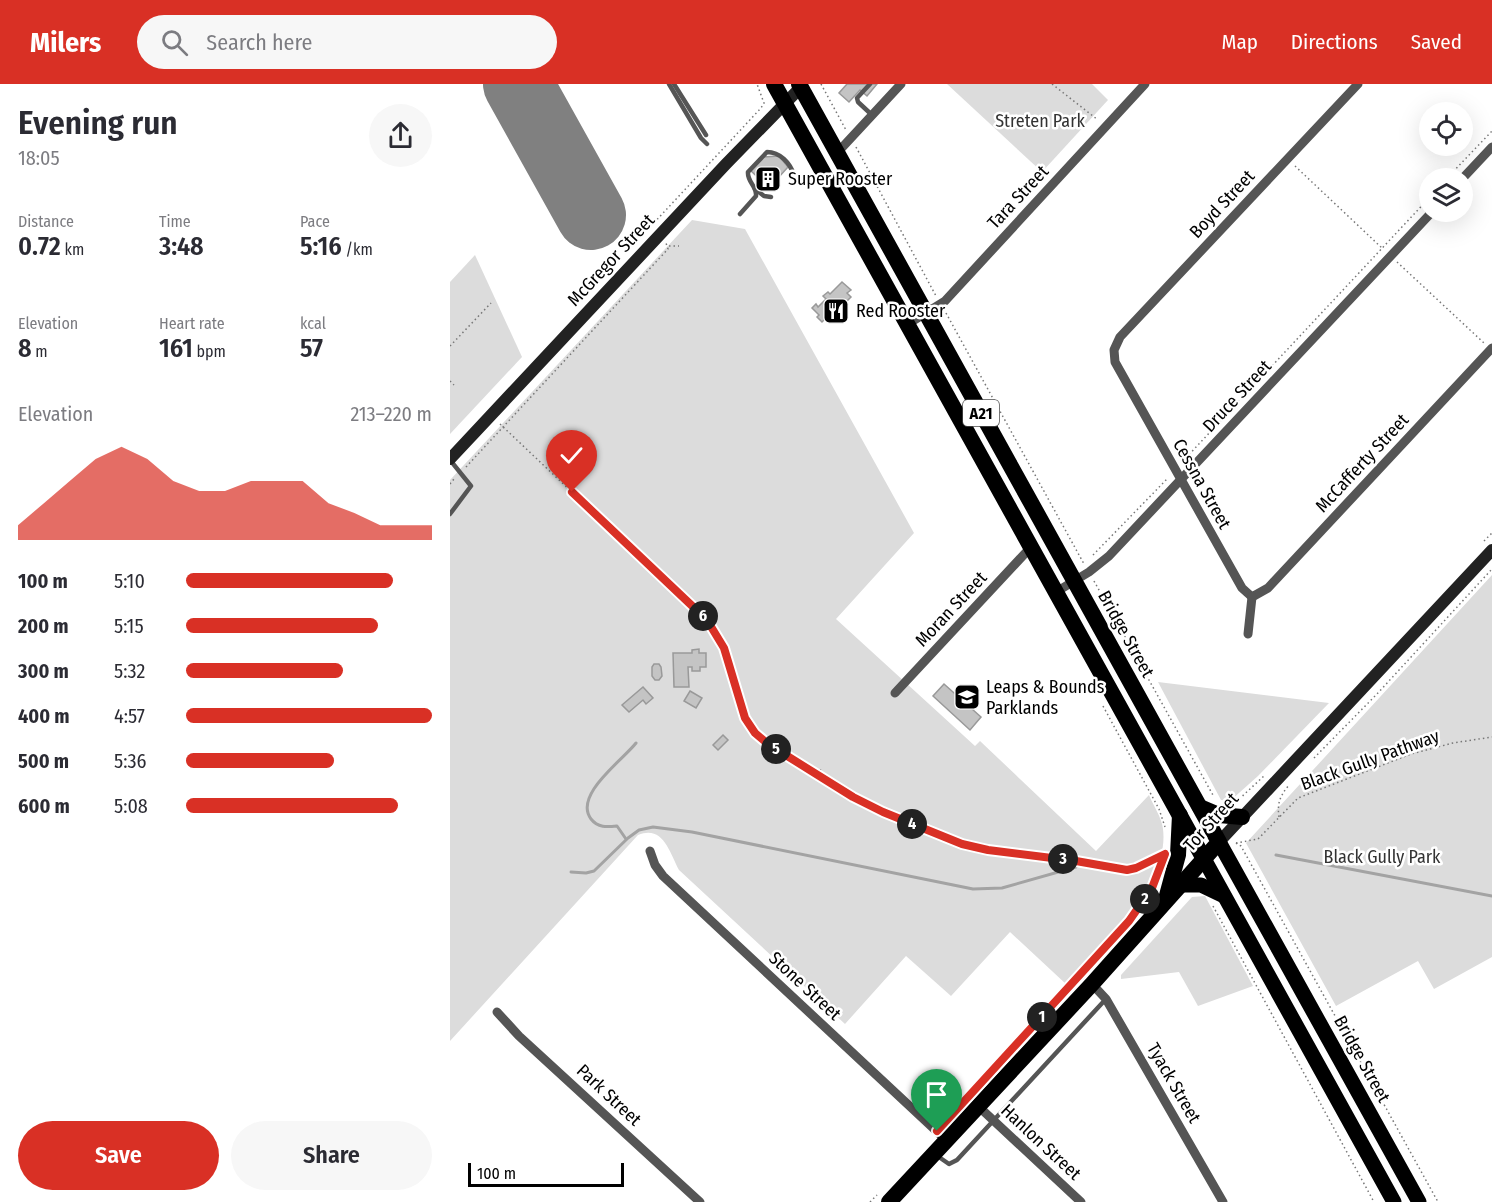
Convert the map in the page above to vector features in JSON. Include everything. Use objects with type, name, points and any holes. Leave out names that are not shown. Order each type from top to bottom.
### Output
[{"type":"highway","name":"A21","points":[[774,84],[1180,815]]},
{"type":"highway","name":"Bridge Street","points":[[801,85],[926,314],[1082,577],[1219,842]]},
{"type":"highway","points":[[1200,807],[1219,815],[1242,817]]},
{"type":"highway","points":[[1180,815],[1204,859]]},
{"type":"highway","points":[[1165,902],[1178,855],[1180,815]]},
{"type":"highway","name":"Tor Street","points":[[889,1202],[1092,984],[1219,842]]},
{"type":"main road","name":"Bridge Street","points":[[1219,842],[1419,1202]]},
{"type":"main road","points":[[1204,859],[1216,896],[1394,1202]]},
{"type":"main road","points":[[1181,885],[1203,885],[1216,896]]},
{"type":"street","points":[[837,153],[901,84]]},
{"type":"street","name":"Tara Street","points":[[908,324],[941,305],[1145,84]]},
{"type":"street","name":"Boyd Street","points":[[1114,350],[1120,337],[1358,84]]},
{"type":"street","name":"McGregor Street","points":[[450,459],[801,85]]},
{"type":"street","points":[[1472,168],[1492,147]]},
{"type":"street","name":"Druce Street","points":[[1056,592],[1082,577],[1109,556],[1423,222]]},
{"type":"street","name":"McCafferty Street","points":[[1252,597],[1268,588],[1492,348]]},
{"type":"street","name":"Cessna Street","points":[[1114,350],[1115,362],[1242,588],[1252,597]]},
{"type":"street","name":"Moran Street","points":[[895,693],[1031,547]]},
{"type":"street","name":"Tor Street","points":[[1219,842],[1492,550]]},
{"type":"street","points":[[1248,634],[1252,597]]},
{"type":"street","name":"Stone Street","points":[[650,851],[655,865],[663,876],[946,1140]]},
{"type":"street","name":"Tyack Street","points":[[1092,984],[1106,999],[1223,1202]]},
{"type":"street","name":"Park Street","points":[[497,1012],[519,1036],[700,1202]]},
{"type":"street","name":"Hanlon Street","points":[[978,1106],[1081,1202]]},
{"type":"lane","points":[[669,84],[701,138],[707,144]]},
{"type":"lane","points":[[674,84],[706,135]]},
{"type":"lane","points":[[870,84],[857,98],[858,102],[872,115]]},
{"type":"lane","points":[[771,197],[764,196],[755,189],[748,179],[748,172],[767,152],[777,153],[791,166],[794,175]]},
{"type":"lane","points":[[740,214],[747,204],[754,200],[757,193],[755,189]]},
{"type":"lane","points":[[450,459],[471,486],[450,514]]},
{"type":"lane","points":[[934,1153],[947,1164],[954,1163],[1106,999]]},
{"type":"path","points":[[650,228],[761,108],[764,103],[757,84]]},
{"type":"path","points":[[821,84],[1082,559],[1082,577],[1216,801]]},
{"type":"path","points":[[1052,84],[1106,126]]},
{"type":"path","points":[[1457,168],[1492,131]]},
{"type":"path","points":[[1183,461],[1419,210]]},
{"type":"path","points":[[665,242],[668,246]]},
{"type":"path","points":[[668,246],[679,246]]},
{"type":"path","points":[[450,484],[668,249],[668,246]]},
{"type":"path","points":[[450,346],[491,303]]},
{"type":"path","points":[[450,381],[454,385]]},
{"type":"path","points":[[503,427],[707,620],[724,648],[742,710],[750,726],[768,744],[816,775],[883,812],[953,840],[980,848],[1127,870],[1165,854],[1162,863]]},
{"type":"path","points":[[1090,558],[1169,477]]},
{"type":"path","points":[[1082,559],[1087,560]]},
{"type":"path","points":[[1311,760],[1377,694],[1492,569]]},
{"type":"path","name":"Black Gully Pathway","points":[[1438,1202],[1241,846],[1236,843],[1258,839],[1298,798],[1411,754],[1453,743],[1492,737]]},
{"type":"path","points":[[816,775],[822,768]]},
{"type":"path","points":[[1279,817],[1280,796],[1291,783]]},
{"type":"path","points":[[1051,1007],[1129,921],[1144,901],[1159,873]]},
{"type":"path","points":[[1216,896],[1374,1202]]},
{"type":"green space","name":"Streten Park","points":[[947,84],[1092,84],[1108,100],[1042,172]]},
{"type":"green space","points":[[692,220],[745,229],[914,533],[836,619],[975,746],[980,741],[1096,851],[1149,795],[1163,829],[1162,850],[1156,871],[1145,893],[1130,913],[1067,985],[1010,932],[951,996],[906,956],[845,1024],[679,870],[668,848],[659,837],[647,833],[638,835],[450,1041],[450,480]]},
{"type":"green space","points":[[475,255],[522,357],[450,434],[450,282]]},
{"type":"green space","name":"Black Gully Park","points":[[1492,575],[1492,957],[1434,989],[1418,961],[1336,1006],[1246,843]]},
{"type":"green space","points":[[1158,682],[1329,703],[1258,776],[1230,801],[1221,800]]},
{"type":"green space","points":[[1205,896],[1253,986],[1198,1006],[1179,972],[1121,979],[1121,975],[1192,897]]},
{"type":"building","points":[[847,84],[877,84],[867,96],[860,90],[849,102],[839,93]]},
{"type":"building","name":"Super Rooster","points":[[779,156],[788,167],[769,188],[750,170],[763,157]]},
{"type":"building","points":[[842,282],[851,290],[847,293],[851,297],[822,322],[812,308],[816,304],[818,307],[826,299],[823,296],[828,292],[830,294]]},
{"type":"building","points":[[699,649],[699,653],[706,653],[706,667],[700,667],[700,671],[692,671],[692,667],[688,667],[689,687],[674,687],[673,653],[692,653],[692,650]]},
{"type":"building","points":[[654,664],[659,664],[661,667],[662,676],[659,680],[655,680],[652,676]]},
{"type":"building","points":[[944,684],[981,717],[970,730],[933,696]]},
{"type":"building","points":[[643,687],[653,698],[646,704],[643,700],[629,712],[622,705]]},
{"type":"building","points":[[690,691],[702,698],[696,708],[684,701]]},
{"type":"building","points":[[723,735],[728,740],[718,750],[713,745]]},
{"type":"waterway","points":[[626,839],[617,826],[603,826],[594,822],[587,810],[589,799],[602,778],[636,743]]},
{"type":"waterway","points":[[571,872],[594,871],[628,838],[639,830],[653,827],[692,832],[973,889],[1002,888],[1076,867]]},
{"type":"waterway","points":[[1276,855],[1492,896]]},
{"type":"runway","points":[[518,84],[591,215]]},
{"type":"place","name":"Super Rooster","points":[[768,179]]},
{"type":"place","name":"Red Rooster","points":[[836,311]]},
{"type":"place","name":"Leaps & Bounds Parklands","points":[[967,697]]},
{"type":"route","points":[[572,492],[707,620],[728,658],[745,718],[761,739],[796,763],[883,812],[962,844],[1127,870],[1165,854],[1152,888],[1129,921],[937,1131]]}]
